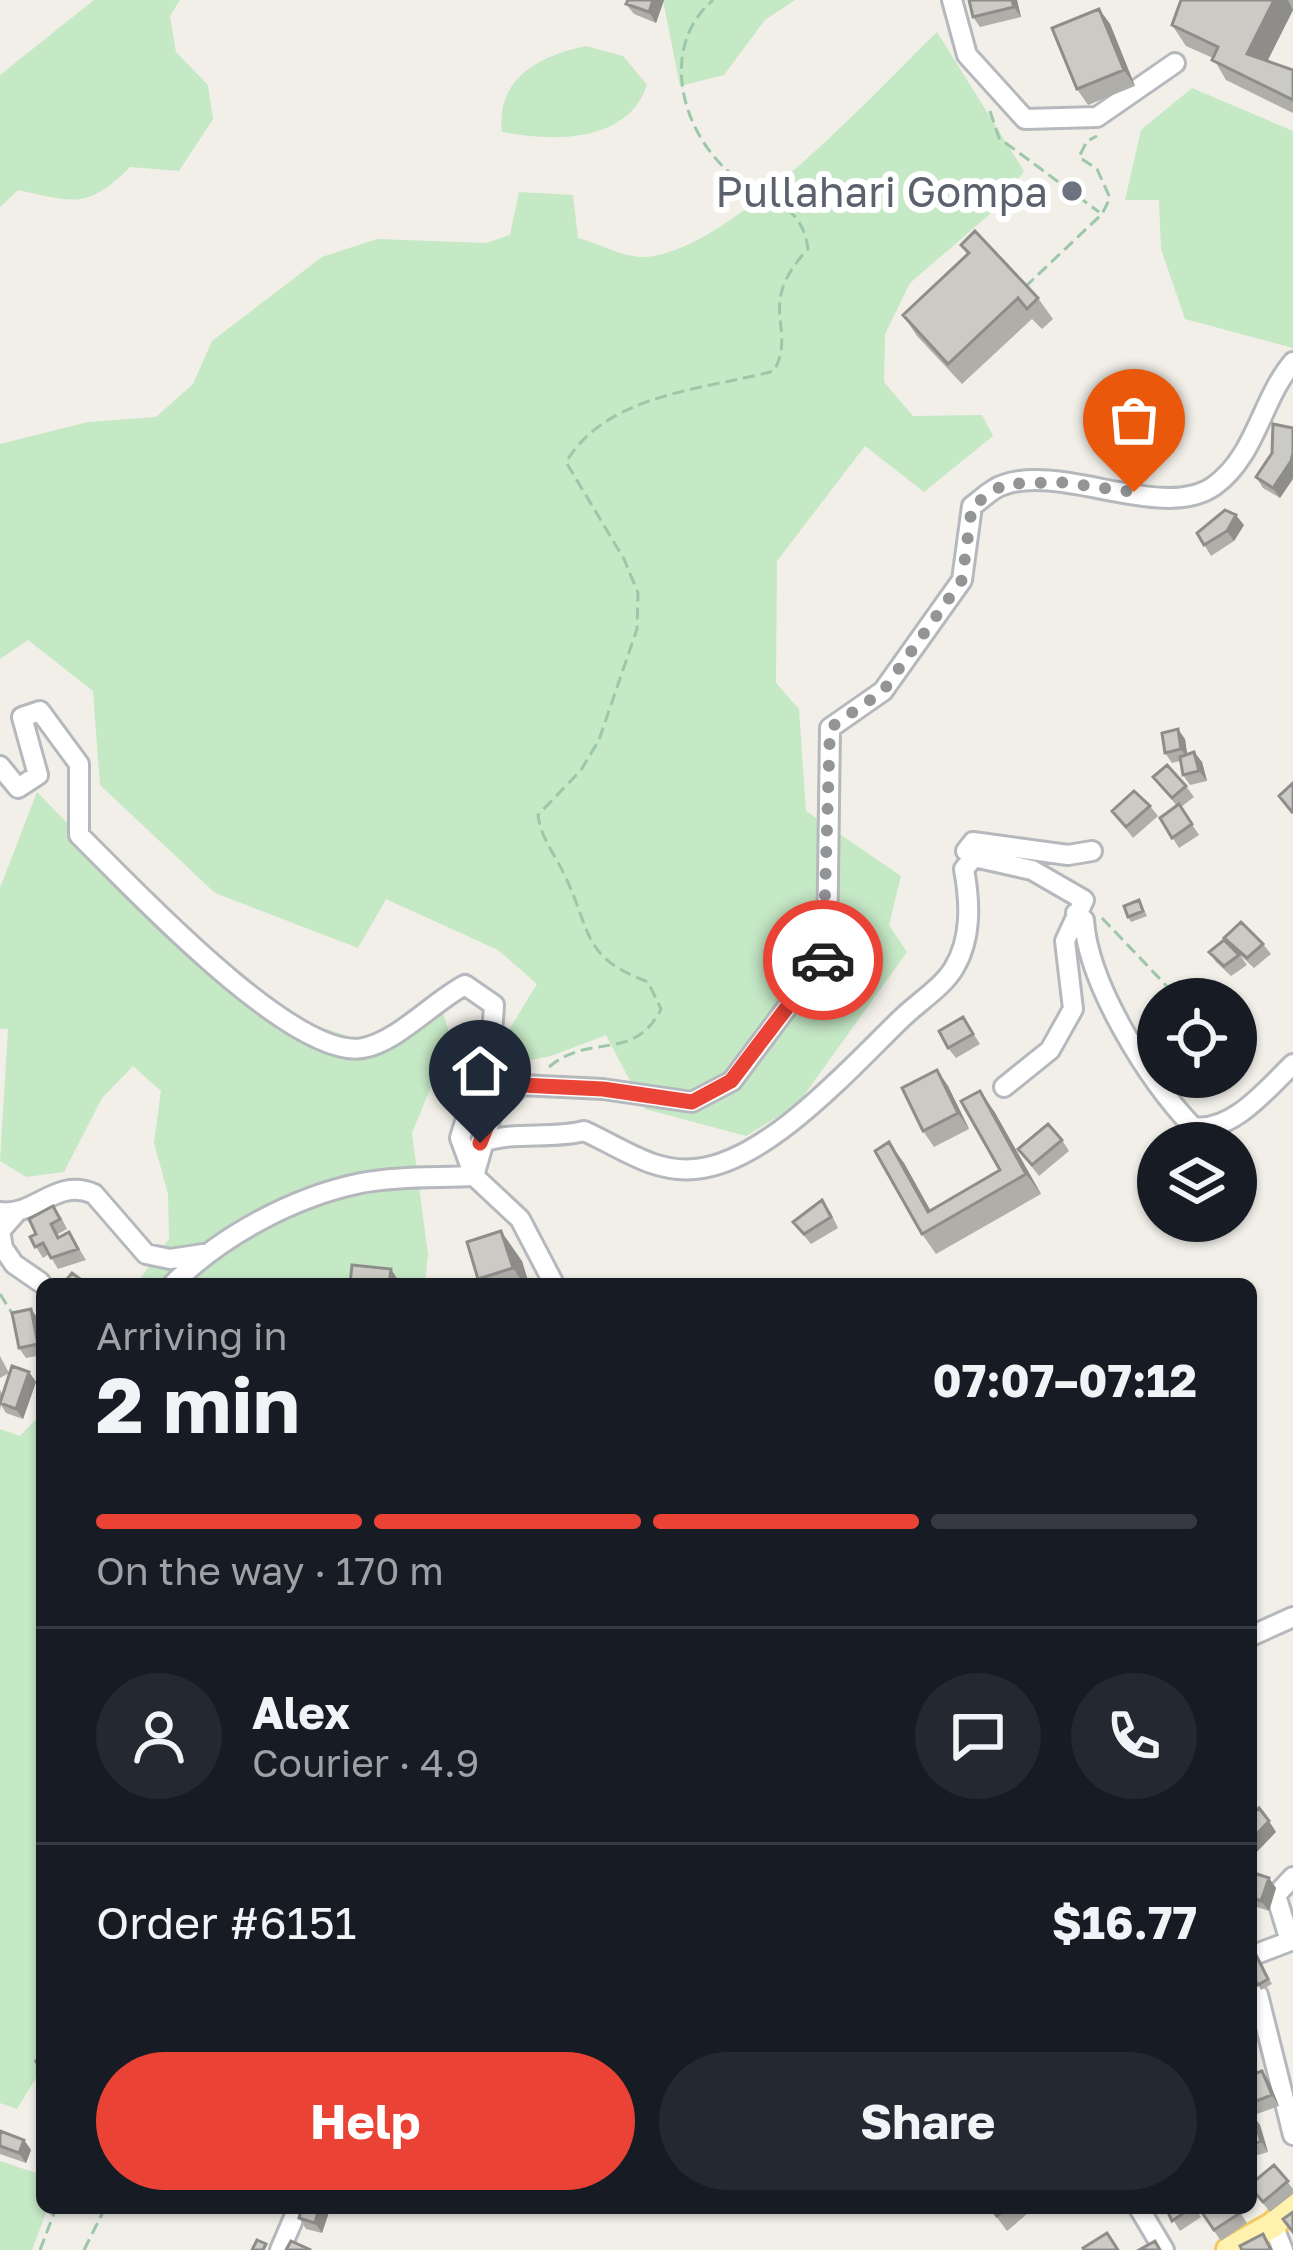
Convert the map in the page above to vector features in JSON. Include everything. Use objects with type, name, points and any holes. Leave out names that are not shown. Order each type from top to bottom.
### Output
[{"type":"main road","points":[[1229,2250],[1273,2225],[1293,2204]]},
{"type":"street","points":[[952,0],[967,55],[1025,119],[1096,117],[1175,62]]},
{"type":"street","points":[[474,1176],[492,1113],[521,1085],[692,1102],[731,1081],[827,954],[830,728],[883,691],[962,580],[972,506],[1004,484],[1059,482],[1172,497],[1210,489],[1242,460],[1269,399],[1293,362]]},
{"type":"street","points":[[0,766],[18,788],[38,775],[22,717],[40,711],[79,764],[79,835],[204,958],[323,1046],[364,1048],[465,985],[494,1005],[492,1034],[460,1138],[474,1176],[520,1219],[551,1278]]},
{"type":"street","points":[[1092,851],[1068,855],[974,842],[966,851],[1032,870],[1080,906],[1093,968],[1144,1068],[1192,1126],[1208,1129],[1250,1106],[1293,1064]]},
{"type":"street","points":[[480,1143],[516,1133],[561,1137],[584,1131],[642,1162],[671,1170],[701,1169],[785,1127],[849,1074],[953,971],[967,926],[964,869],[974,857]]},
{"type":"street","points":[[1004,1087],[1050,1050],[1073,1009],[1064,941],[1080,906]]},
{"type":"street","points":[[179,1278],[203,1254],[283,1210],[362,1183],[474,1176]]},
{"type":"street","points":[[36,1278],[3,1248],[0,1231],[8,1213],[68,1187],[94,1194],[146,1254],[170,1259],[203,1254]]},
{"type":"street","points":[[1257,1633],[1293,1617]]},
{"type":"street","points":[[1257,1954],[1292,1941],[1276,1895],[1293,1877]]},
{"type":"street","points":[[1257,2008],[1293,2135]]},
{"type":"street","points":[[280,2250],[295,2214]]},
{"type":"street","points":[[1143,2214],[1164,2250]]},
{"type":"street","points":[[1273,2225],[1283,2250]]},
{"type":"path","points":[[531,1085],[565,1054],[592,1046],[628,1044],[651,1029],[661,1009],[648,982],[614,970],[591,947],[566,877],[540,831],[538,815],[581,770],[598,740],[638,628],[638,593],[631,576],[566,462],[578,442],[625,412],[662,396],[774,371],[783,353],[775,311],[788,271],[808,249],[805,224],[780,201],[737,179],[708,145],[681,98],[681,45],[712,0]]},
{"type":"path","points":[[987,102],[999,138],[1102,214]]},
{"type":"path","points":[[1024,288],[1102,214],[1110,198],[1097,169],[1079,158],[1087,140],[1103,134],[1096,117]]},
{"type":"path","points":[[1080,906],[1157,978]]},
{"type":"path","points":[[0,1294],[13,1315]]},
{"type":"path","points":[[40,2250],[54,2214]]},
{"type":"path","points":[[84,2250],[102,2214]]},
{"type":"green space","points":[[94,0],[180,0],[170,16],[176,52],[208,85],[213,119],[179,171],[130,167],[90,196],[67,199],[18,190],[0,207],[0,75]]},
{"type":"green space","points":[[663,0],[795,0],[765,20],[724,75],[680,86]]},
{"type":"green space","points":[[937,32],[1024,171],[997,208],[910,283],[885,334],[884,382],[913,416],[982,415],[993,436],[924,492],[865,446],[777,561],[776,683],[799,709],[806,811],[901,876],[889,925],[907,952],[797,1105],[746,1136],[645,1109],[606,1035],[551,1056],[485,1069],[537,984],[498,950],[386,899],[358,948],[215,893],[100,785],[93,691],[28,640],[0,659],[0,444],[88,422],[156,417],[193,384],[212,341],[322,257],[377,239],[486,243],[510,235],[519,192],[573,195],[578,238],[640,257],[674,251],[755,202],[839,129]]},
{"type":"green space","points":[[586,46],[623,56],[647,85],[624,118],[606,128],[565,137],[502,132],[502,113],[513,84],[552,56]]},
{"type":"green space","points":[[1192,88],[1293,131],[1293,348],[1185,319],[1161,249],[1159,200],[1125,200],[1141,130]]},
{"type":"green space","points":[[37,792],[183,942],[290,1017],[366,1042],[410,1013],[441,1007],[451,1038],[412,1133],[428,1255],[426,1278],[140,1278],[169,1239],[168,1194],[154,1143],[161,1091],[133,1066],[102,1098],[64,1172],[26,1177],[0,1161],[8,1029],[0,1029],[0,888]]},
{"type":"green space","points":[[36,1419],[36,2078],[17,2109],[0,2103],[0,1429],[20,1436]]},
{"type":"green space","points":[[0,2161],[36,2173],[36,2214],[46,2214],[32,2250],[0,2250]]},
{"type":"building","points":[[628,0],[653,0],[649,12],[626,4]]},
{"type":"building","points":[[969,0],[1012,0],[1014,7],[973,17]]},
{"type":"building","points":[[1181,0],[1274,0],[1247,54],[1293,70],[1293,100],[1212,60],[1218,47],[1172,25]]},
{"type":"building","points":[[1099,9],[1124,70],[1077,89],[1052,28]]},
{"type":"building","points":[[975,231],[1038,298],[1027,309],[1018,298],[948,364],[903,315],[969,253],[961,245]]},
{"type":"building","points":[[1273,424],[1293,428],[1293,453],[1273,488],[1256,477],[1272,453]]},
{"type":"building","points":[[1225,510],[1236,515],[1227,531],[1204,545],[1197,533]]},
{"type":"building","points":[[1178,729],[1181,749],[1165,753],[1162,733]]},
{"type":"building","points":[[1194,752],[1199,771],[1183,775],[1180,757]]},
{"type":"building","points":[[1167,765],[1186,786],[1172,798],[1153,777]]},
{"type":"building","points":[[1293,783],[1293,811],[1292,812],[1279,796]]},
{"type":"building","points":[[1134,791],[1150,806],[1126,827],[1112,811]]},
{"type":"building","points":[[1179,804],[1192,824],[1172,838],[1160,818]]},
{"type":"building","points":[[1139,900],[1143,911],[1128,917],[1124,906]]},
{"type":"building","points":[[1241,922],[1263,944],[1247,958],[1224,938]]},
{"type":"building","points":[[1224,940],[1239,955],[1224,966],[1209,952]]},
{"type":"building","points":[[963,1017],[973,1034],[948,1048],[939,1031]]},
{"type":"building","points":[[937,1070],[958,1113],[923,1131],[902,1088]]},
{"type":"building","points":[[980,1091],[1026,1174],[922,1234],[875,1151],[889,1142],[928,1212],[1000,1170],[961,1101]]},
{"type":"building","points":[[1048,1124],[1062,1140],[1032,1165],[1018,1149]]},
{"type":"building","points":[[822,1200],[831,1217],[804,1234],[793,1222]]},
{"type":"building","points":[[53,1206],[60,1219],[51,1224],[58,1238],[69,1232],[78,1249],[51,1258],[43,1243],[35,1247],[30,1237],[36,1234],[29,1219]]},
{"type":"building","points":[[501,1231],[513,1268],[478,1278],[467,1242]]},
{"type":"building","points":[[352,1265],[391,1269],[390,1278],[351,1278]]},
{"type":"building","points":[[31,1309],[36,1344],[19,1348],[12,1313]]},
{"type":"building","points":[[12,1366],[29,1372],[16,1409],[0,1403]]},
{"type":"building","points":[[1257,1810],[1269,1821],[1257,1834]]},
{"type":"building","points":[[1257,1874],[1269,1878],[1261,1901],[1257,1899]]},
{"type":"building","points":[[1257,1957],[1268,1979],[1257,1983]]},
{"type":"building","points":[[1262,2071],[1272,2095],[1257,2101],[1257,2073]]},
{"type":"building","points":[[0,2131],[24,2140],[19,2153],[0,2146]]},
{"type":"building","points":[[1274,2165],[1288,2181],[1263,2202],[1257,2195],[1257,2179]]},
{"type":"building","points":[[1293,2212],[1293,2232],[1283,2219]]},
{"type":"building","points":[[300,2214],[317,2214],[315,2223],[299,2218]]},
{"type":"building","points":[[1203,2214],[1238,2214],[1214,2230]]},
{"type":"building","points":[[1107,2233],[1118,2250],[1084,2250],[1083,2248]]},
{"type":"building","points":[[1263,2234],[1271,2250],[1242,2250],[1240,2246]]},
{"type":"building","points":[[291,2241],[311,2250],[286,2250]]},
{"type":"building","points":[[1155,2241],[1160,2250],[1139,2250]]},
{"type":"way so far","points":[[823,960],[827,954],[832,795],[830,728],[883,691],[962,580],[972,506],[1004,484],[1059,482],[1134,492]]},
{"type":"place","name":"Pullahari Gompa","points":[[1072,191]]},
{"type":"route","points":[[480,1143],[492,1113],[521,1085],[603,1089],[692,1102],[731,1081],[823,960]]}]
